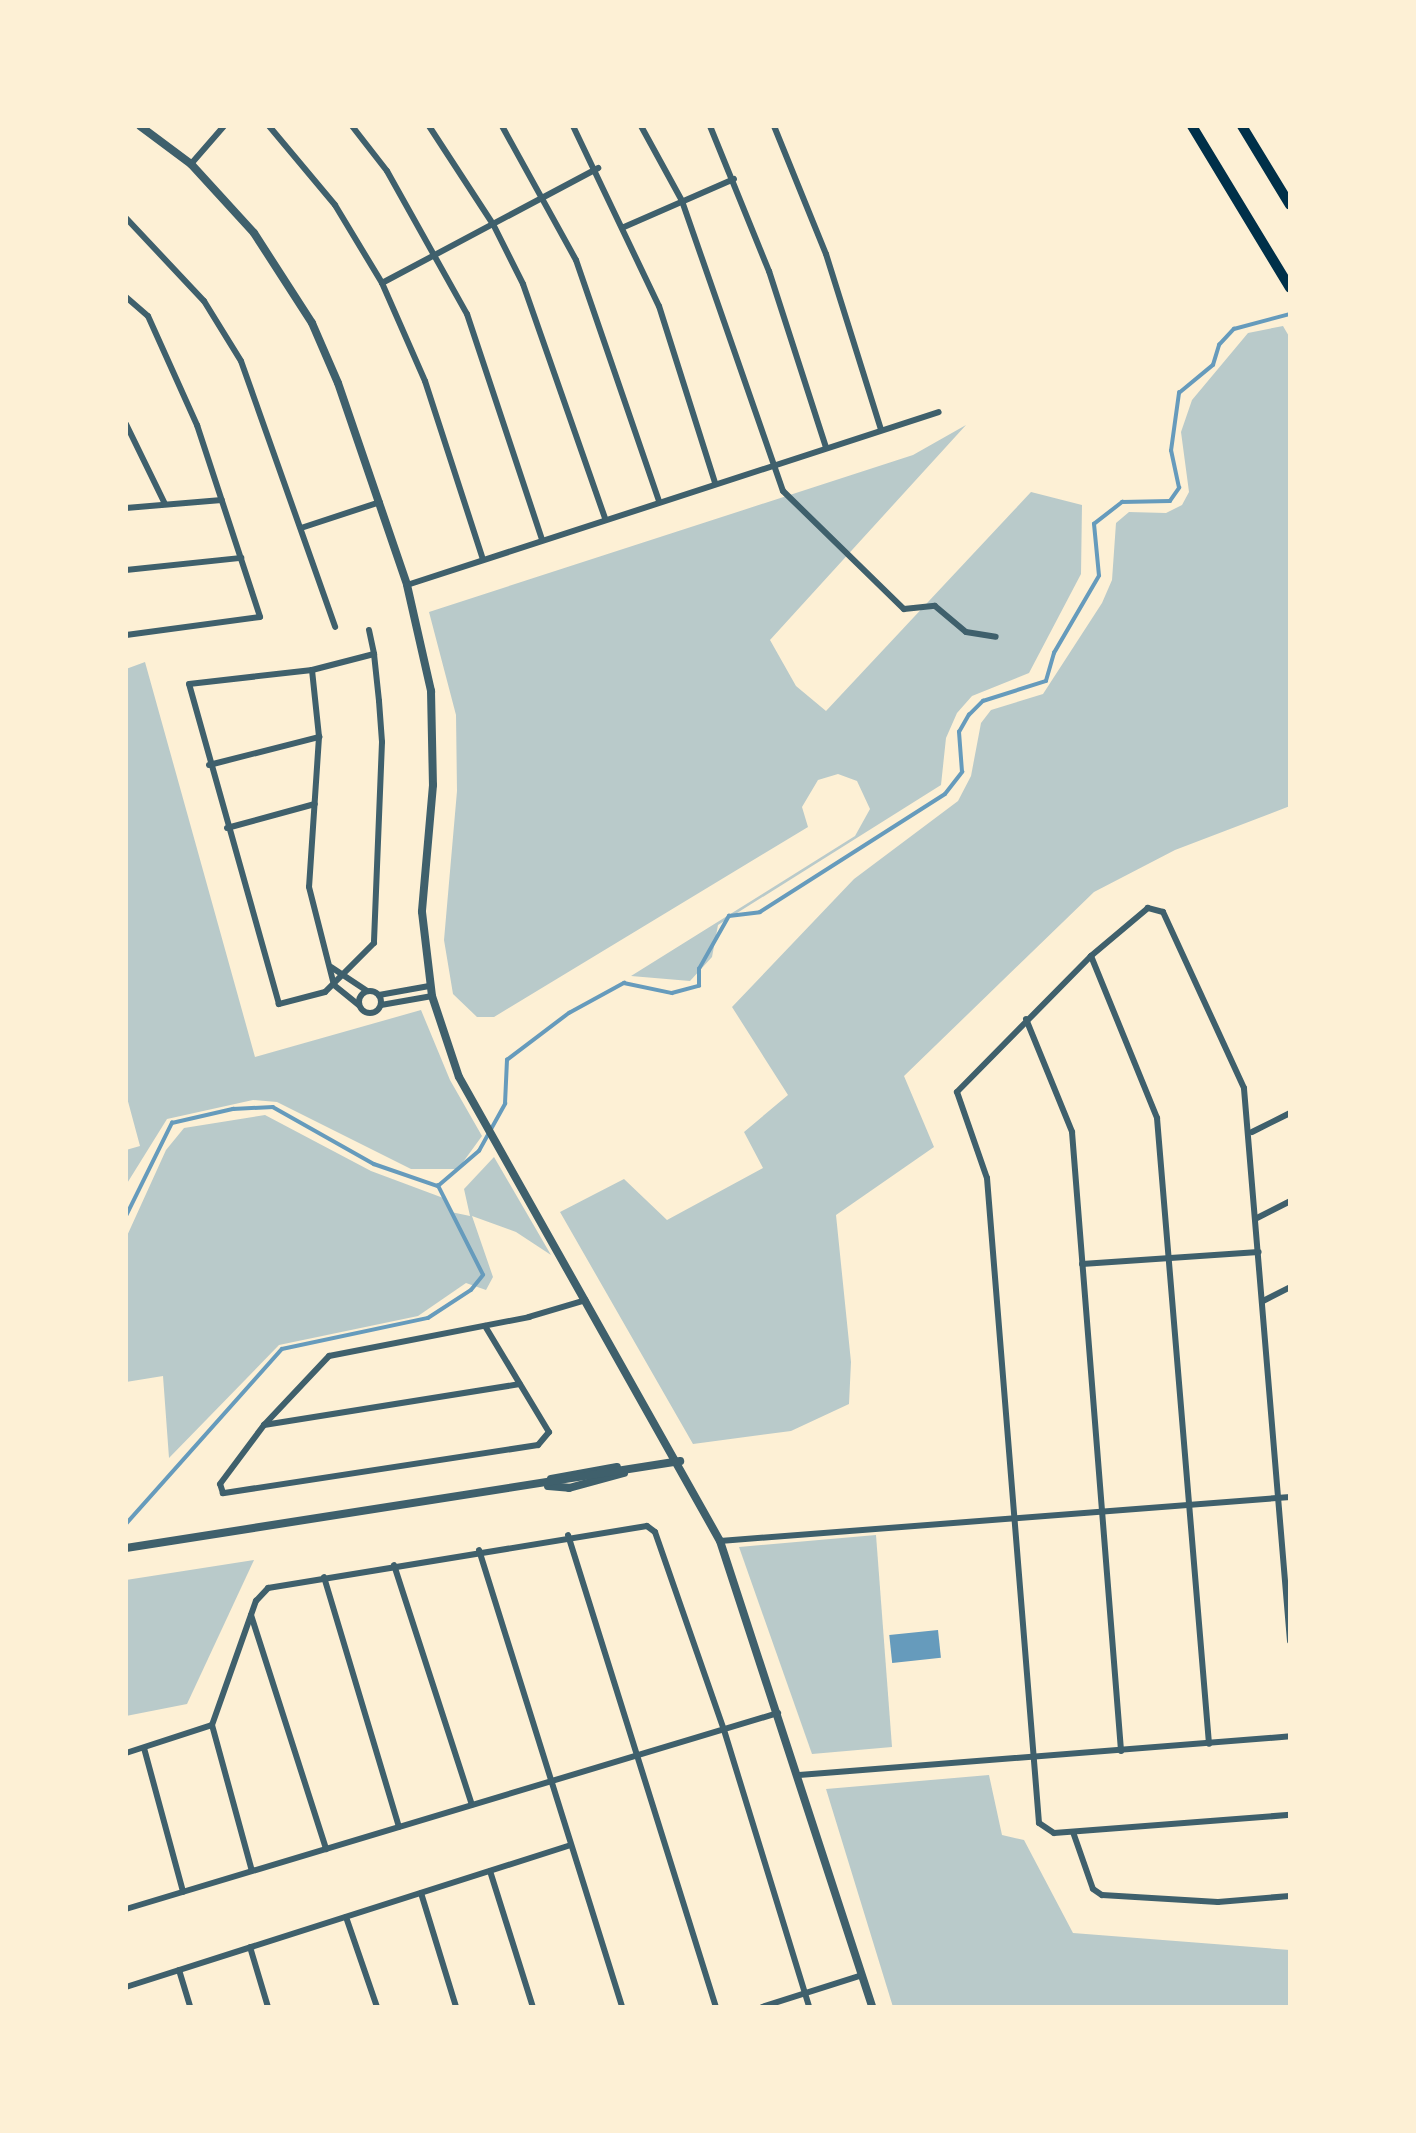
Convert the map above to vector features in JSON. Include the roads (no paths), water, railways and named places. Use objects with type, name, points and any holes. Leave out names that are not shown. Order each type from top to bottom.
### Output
[{"type":"highway","points":[[1192,126],[1290,288]]},
{"type":"highway","points":[[1242,126],[1290,205]]},
{"type":"street","points":[[140,126],[191,163],[254,233],[312,323],[380,502],[407,585],[434,733],[422,912],[432,996],[477,1111],[680,1461],[720,1541],[780,1713],[872,2007]]},
{"type":"street","points":[[191,163],[224,126]]},
{"type":"street","points":[[269,126],[335,205],[382,284],[425,381],[483,559]]},
{"type":"street","points":[[352,126],[437,254],[485,362],[542,539]]},
{"type":"street","points":[[429,126],[493,224],[523,284],[605,519]]},
{"type":"street","points":[[502,126],[545,197],[601,323],[659,501]]},
{"type":"street","points":[[573,126],[598,168],[659,306],[715,483]]},
{"type":"street","points":[[642,126],[682,201],[770,465],[783,491],[904,609],[935,606],[966,632],[996,637]]},
{"type":"street","points":[[710,126],[734,179],[825,447]]},
{"type":"street","points":[[774,126],[826,254],[881,430]]},
{"type":"street","points":[[382,284],[598,168]]},
{"type":"street","points":[[624,227],[734,179]]},
{"type":"street","points":[[126,218],[204,300],[227,335],[257,397],[335,627]]},
{"type":"street","points":[[126,297],[148,316],[222,500],[260,612],[255,622],[162,626],[126,635]]},
{"type":"street","points":[[407,585],[939,412]]},
{"type":"street","points":[[126,424],[165,504]]},
{"type":"street","points":[[126,508],[222,500]]},
{"type":"street","points":[[301,528],[380,502]]},
{"type":"street","points":[[126,570],[241,558]]},
{"type":"street","points":[[369,629],[374,654],[382,742],[374,943],[334,985],[279,1004],[209,765],[189,684],[312,670],[374,654]]},
{"type":"street","points":[[312,670],[319,737],[309,887],[334,985],[368,1013],[381,1005],[432,996]]},
{"type":"street","points":[[209,765],[319,737]]},
{"type":"street","points":[[227,828],[315,804]]},
{"type":"street","points":[[1290,1641],[1252,1132],[1244,1088],[1156,908],[1091,956],[1026,1018],[957,1092],[987,1178],[1039,1823],[1054,1833],[1290,1815]]},
{"type":"street","points":[[1091,956],[1157,1118],[1209,1744]]},
{"type":"street","points":[[331,967],[367,991],[379,995],[429,986]]},
{"type":"street","points":[[359,1005],[367,991]]},
{"type":"street","points":[[379,995],[381,1005]]},
{"type":"street","points":[[1026,1018],[1072,1132],[1121,1751]]},
{"type":"street","points":[[1252,1132],[1290,1113]]},
{"type":"street","points":[[1257,1218],[1290,1201]]},
{"type":"street","points":[[1082,1264],[1259,1252]]},
{"type":"street","points":[[1263,1301],[1290,1287]]},
{"type":"street","points":[[485,1326],[549,1432],[538,1445],[228,1497],[220,1484],[264,1425],[329,1356],[529,1317],[586,1300]]},
{"type":"street","points":[[264,1425],[520,1384]]},
{"type":"street","points":[[539,1485],[569,1488],[636,1469],[680,1461]]},
{"type":"street","points":[[126,1548],[539,1485],[584,1469],[636,1469]]},
{"type":"street","points":[[720,1541],[1290,1497]]},
{"type":"street","points":[[252,1871],[212,1725],[251,1615],[268,1588],[636,1524],[655,1532],[724,1730],[810,2007]]},
{"type":"street","points":[[568,1535],[716,2007]]},
{"type":"street","points":[[479,1550],[622,2007]]},
{"type":"street","points":[[394,1565],[472,1805]]},
{"type":"street","points":[[324,1577],[399,1827]]},
{"type":"street","points":[[251,1615],[326,1849]]},
{"type":"street","points":[[126,1909],[780,1713]]},
{"type":"street","points":[[126,1753],[212,1725]]},
{"type":"street","points":[[799,1775],[1290,1736]]},
{"type":"street","points":[[144,1748],[183,1892]]},
{"type":"street","points":[[1073,1832],[1093,1889],[1102,1895],[1219,1902],[1290,1896]]},
{"type":"street","points":[[126,1987],[571,1845]]},
{"type":"street","points":[[490,1871],[533,2007]]},
{"type":"street","points":[[421,1893],[456,2007]]},
{"type":"street","points":[[346,1916],[377,2007]]},
{"type":"street","points":[[250,1947],[268,2007]]},
{"type":"street","points":[[179,1970],[190,2007]]},
{"type":"street","points":[[762,2007],[862,1975]]},
{"type":"water","points":[[938,1630],[941,1658],[892,1663],[889,1635]]},
{"type":"waterway","points":[[126,1216],[172,1123],[233,1109],[273,1107],[374,1164],[438,1186],[479,1151],[505,1104],[507,1060],[569,1013],[624,983],[672,993],[699,986],[699,969],[729,916],[760,912],[945,794],[962,772],[959,732],[969,715],[983,701],[1046,681],[1054,653],[1099,576],[1094,524],[1122,502],[1170,501],[1179,488],[1171,451],[1179,393],[1213,365],[1219,345],[1234,329],[1290,314]]},
{"type":"waterway","points":[[126,1524],[282,1349],[428,1318],[471,1290],[483,1275],[438,1186]]}]
